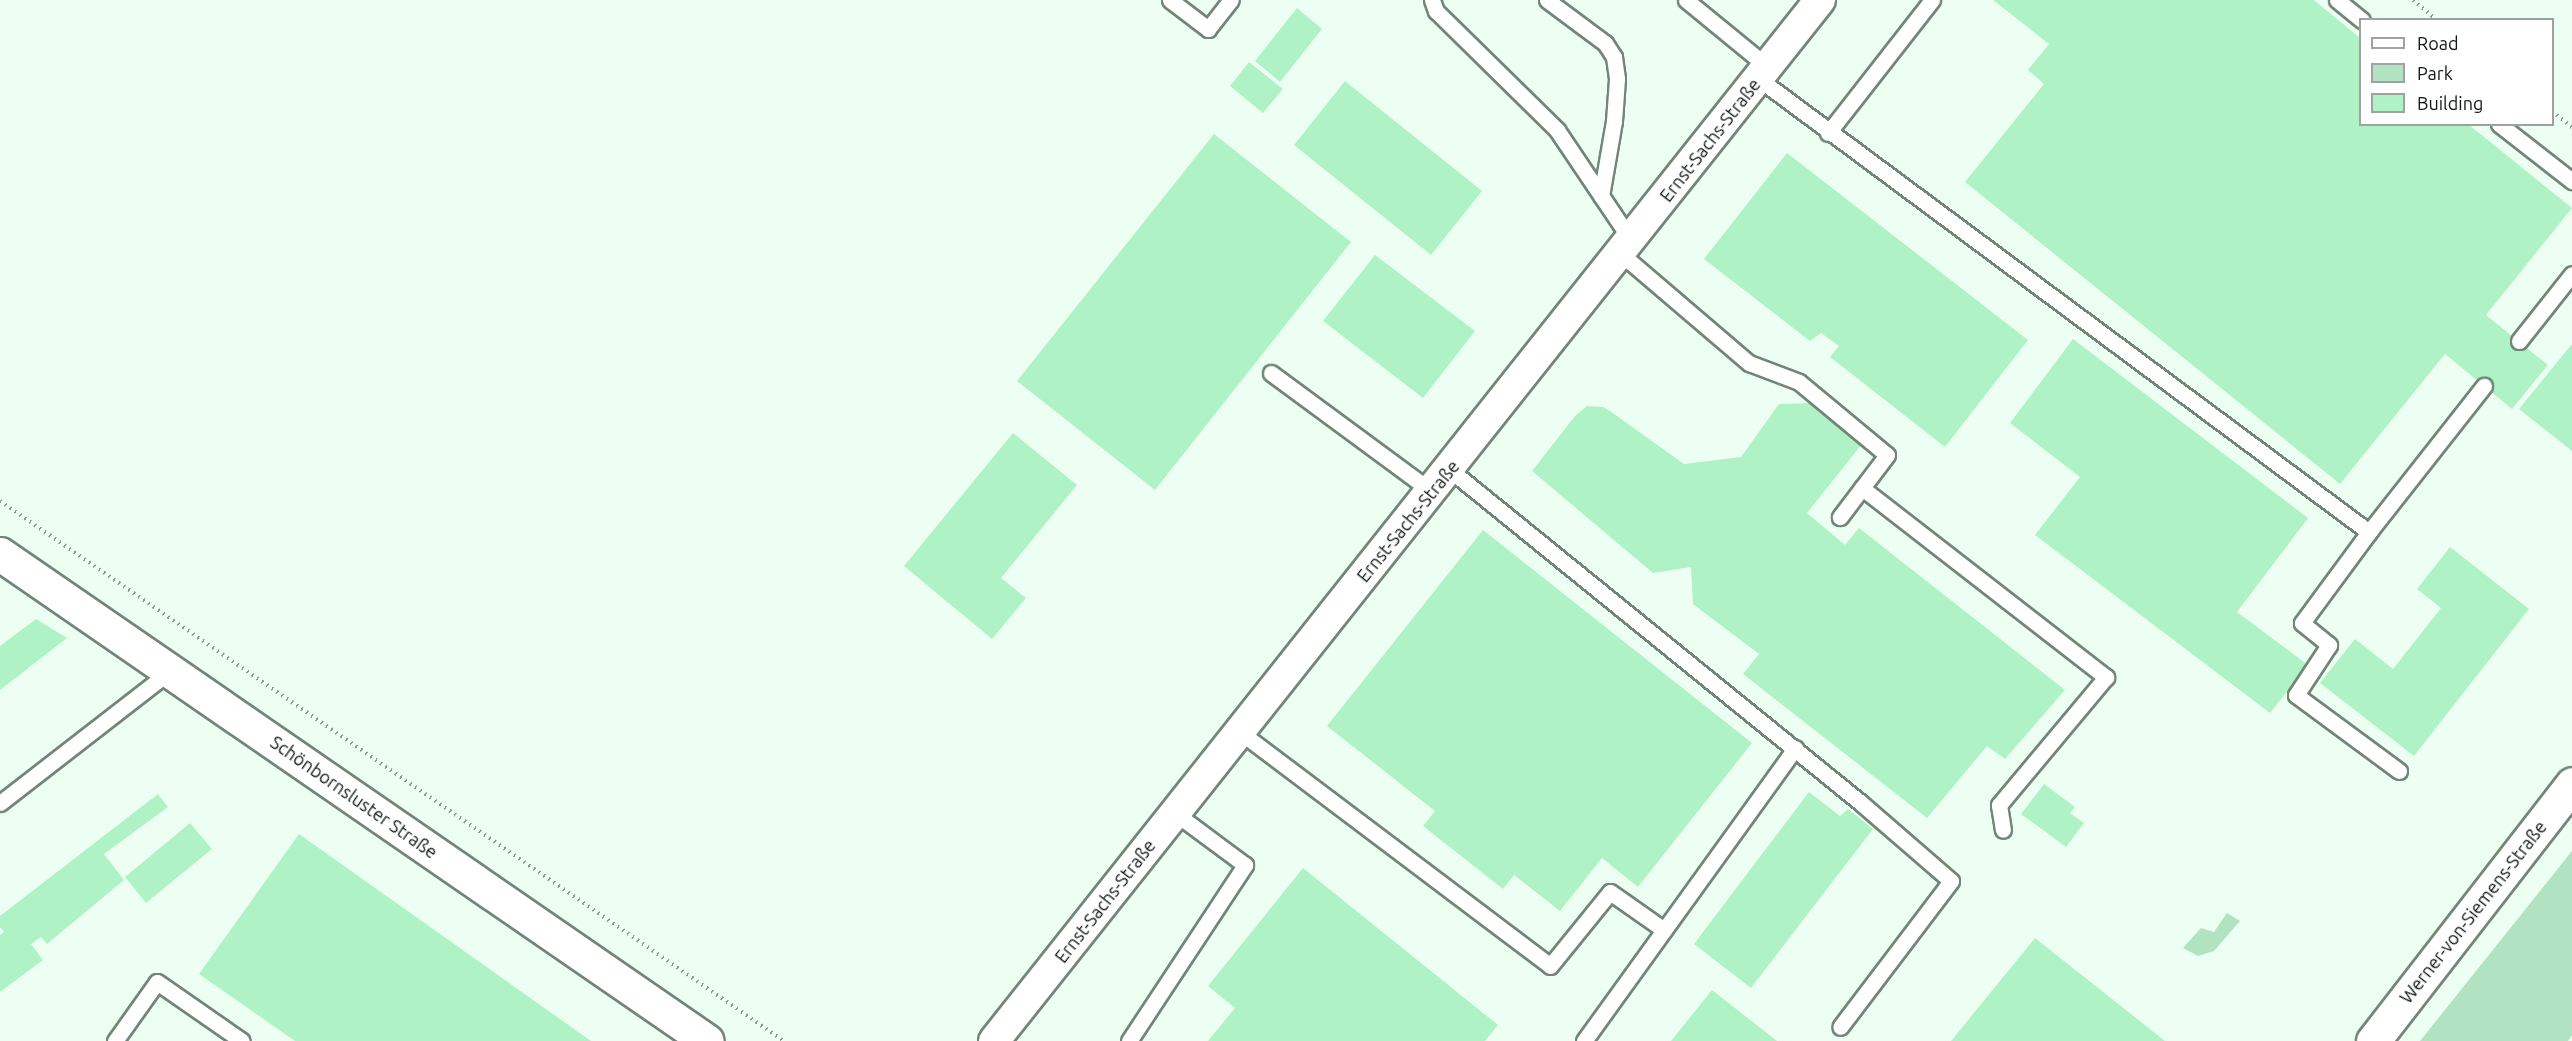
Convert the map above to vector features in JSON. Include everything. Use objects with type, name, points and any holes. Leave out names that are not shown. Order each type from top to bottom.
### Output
[{"type":"street","name":"Ernst-Sachs-Straße","points":[[994,1041],[1820,0]]},
{"type":"street","name":"Schönbornsluster Straße","points":[[0,554],[707,1041]]},
{"type":"street","name":"Werner-von-Siemens-Straße","points":[[2373,1041],[2572,784]]},
{"type":"lane","points":[[1170,0],[1208,29],[1231,0]]},
{"type":"lane","points":[[1432,0],[1436,11],[1557,130],[1601,196],[1625,247],[1749,363],[1799,382],[1887,454],[1840,517]]},
{"type":"lane","points":[[1547,0],[1605,43],[1614,57],[1617,89],[1601,196]]},
{"type":"lane","points":[[1686,0],[1828,133],[2369,532]]},
{"type":"lane","points":[[1828,133],[1932,0]]},
{"type":"lane","points":[[2337,0],[2360,18]]},
{"type":"lane","points":[[2502,126],[2572,181]]},
{"type":"lane","points":[[2519,341],[2572,274]]},
{"type":"lane","points":[[1272,373],[1440,480],[1795,748],[1951,881],[1840,1027]]},
{"type":"lane","points":[[2399,771],[2296,695],[2329,645],[2302,623],[2369,532],[2484,386]]},
{"type":"lane","points":[[1862,488],[2106,676],[1999,805],[2003,830]]},
{"type":"lane","points":[[0,803],[170,671]]},
{"type":"lane","points":[[1240,732],[1550,966],[1610,892],[1664,930]]},
{"type":"lane","points":[[1584,1041],[1795,748]]},
{"type":"lane","points":[[1129,1041],[1245,865],[1175,813]]},
{"type":"lane","points":[[115,1041],[157,982],[242,1041]]},
{"type":"path","points":[[2413,0],[2436,18]]},
{"type":"path","points":[[2554,112],[2572,127]]},
{"type":"path","points":[[0,501],[784,1041]]},
{"type":"green space","points":[[2572,851],[2572,1035],[2568,1041],[2420,1041]]},
{"type":"green space","points":[[2227,913],[2240,921],[2214,951],[2198,956],[2183,948],[2201,928],[2214,932]]},
{"type":"building","points":[[1993,0],[2314,0],[2359,37],[2359,126],[2470,126],[2572,208],[2486,315],[2548,365],[2512,409],[2445,354],[2340,484],[1965,182],[2044,84],[2028,70],[2049,44]]},
{"type":"building","points":[[1297,8],[1322,29],[1280,82],[1255,61]]},
{"type":"building","points":[[1249,62],[1283,89],[1263,113],[1230,86]]},
{"type":"building","points":[[1345,81],[1482,191],[1431,255],[1294,145]]},
{"type":"building","points":[[1214,134],[1351,242],[1155,490],[1017,381]]},
{"type":"building","points":[[1787,153],[2028,340],[1945,447],[1830,357],[1839,346],[1821,333],[1810,341],[1704,259]]},
{"type":"building","points":[[1375,255],[1475,331],[1423,398],[1323,321]]},
{"type":"building","points":[[2073,339],[2308,518],[2237,612],[2308,665],[2270,713],[2035,535],[2080,477],[2010,423]]},
{"type":"building","points":[[2572,344],[2572,451],[2519,409]]},
{"type":"building","points":[[1815,403],[1862,444],[1807,513],[1845,545],[1859,528],[2065,690],[2005,759],[1987,746],[1927,818],[1743,674],[1759,654],[1693,604],[1691,567],[1653,573],[1532,471],[1575,416],[1587,406],[1603,407],[1610,411],[1684,464],[1741,457],[1779,404]]},
{"type":"building","points":[[1013,433],[1077,485],[1001,578],[1026,598],[992,639],[904,566]]},
{"type":"building","points":[[1483,530],[1752,743],[1638,887],[1602,858],[1560,911],[1514,875],[1503,889],[1423,826],[1435,811],[1327,726]]},
{"type":"building","points":[[2450,547],[2529,609],[2414,756],[2320,683],[2355,639],[2393,669],[2441,608],[2417,589]]},
{"type":"building","points":[[36,619],[67,638],[0,690],[0,646]]},
{"type":"building","points":[[2044,784],[2075,807],[2070,813],[2084,823],[2066,847],[2021,814]]},
{"type":"building","points":[[1809,792],[1840,816],[1848,809],[1873,829],[1751,988],[1694,944]]},
{"type":"building","points":[[158,794],[168,807],[104,854],[124,880],[47,944],[41,937],[31,944],[43,960],[0,992],[0,935],[4,932],[0,927],[0,916]]},
{"type":"building","points":[[190,823],[212,849],[146,903],[125,877]]},
{"type":"building","points":[[299,834],[591,1041],[295,1041],[199,974]]},
{"type":"building","points":[[1303,868],[1498,1025],[1485,1041],[1208,1041],[1235,1008],[1208,986]]},
{"type":"building","points":[[2035,938],[2165,1041],[1951,1041]]},
{"type":"building","points":[[1712,990],[1777,1041],[1671,1041]]}]
